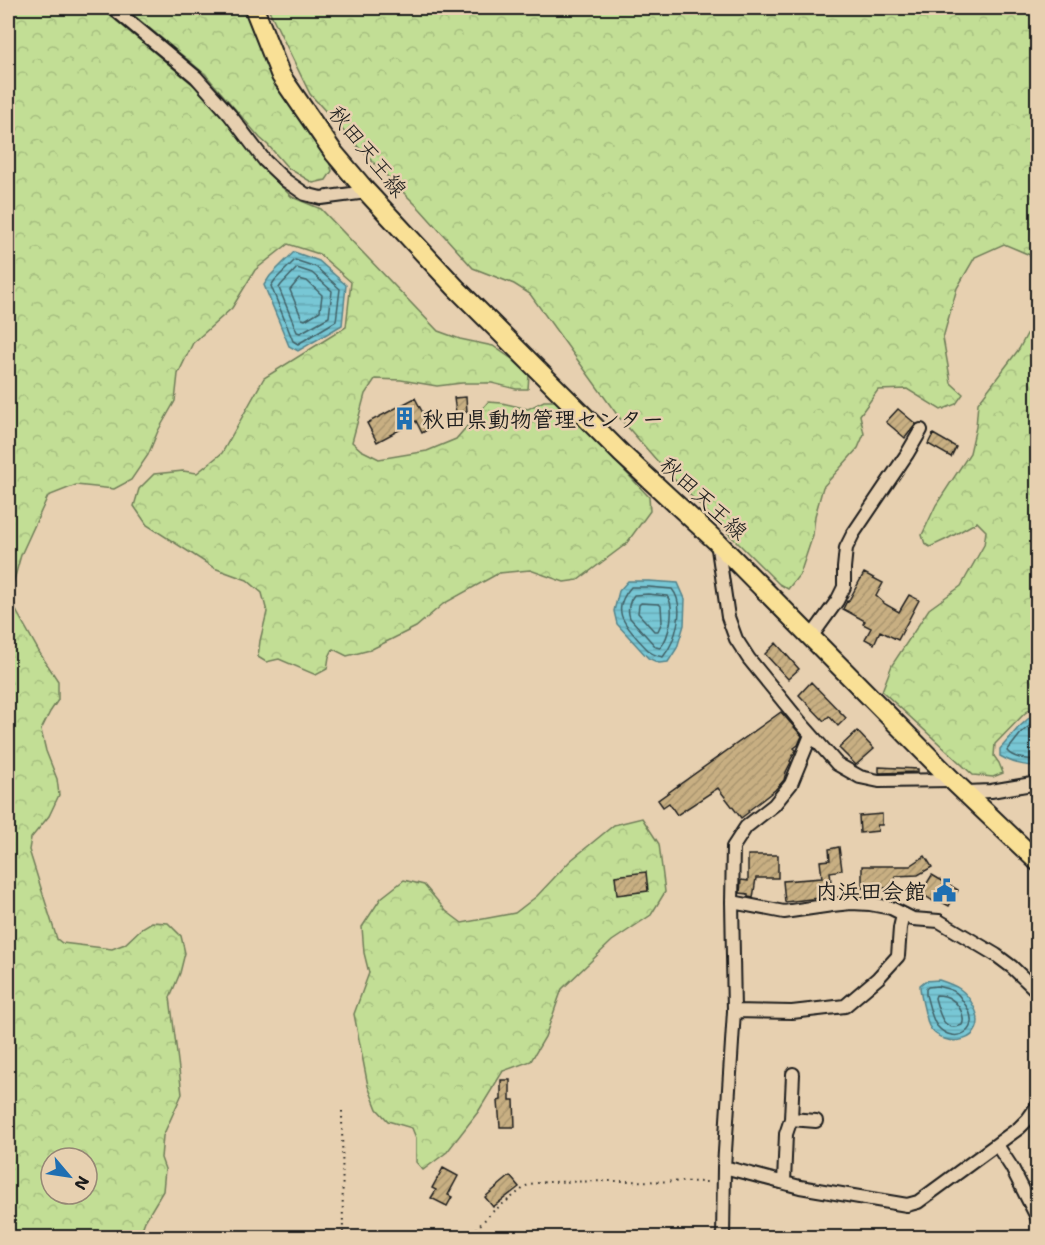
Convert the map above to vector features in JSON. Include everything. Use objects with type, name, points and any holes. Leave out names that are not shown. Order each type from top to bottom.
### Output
[{"type":"main road","name":"秋田天王線","points":[[254,8],[281,76],[334,153],[367,192],[456,288],[614,446],[717,542],[959,786],[1038,862]]},
{"type":"street","points":[[112,8],[196,77],[230,115],[265,161],[285,180],[305,194],[321,198],[367,192]]},
{"type":"street","points":[[811,638],[844,587],[846,548],[853,534],[921,430]]},
{"type":"street","points":[[717,542],[728,617],[736,639],[811,735],[837,764],[860,777],[879,781],[991,790],[1038,783]]},
{"type":"street","points":[[723,1238],[723,1182],[734,1011],[733,847],[746,827],[774,805],[791,784],[811,735]]},
{"type":"street","points":[[732,902],[784,912],[852,903],[870,904],[891,908],[913,919],[939,921],[996,955],[1038,992]]},
{"type":"street","points":[[734,1011],[792,1012],[845,1006],[878,978],[898,956],[903,915]]},
{"type":"street","points":[[784,1182],[786,1134],[791,1119],[793,1074]]},
{"type":"street","points":[[724,1167],[800,1187],[907,1205],[918,1202],[1019,1128],[1033,1122],[1038,1105]]},
{"type":"street","points":[[791,1119],[816,1121]]},
{"type":"street","points":[[997,1145],[1012,1168],[1038,1219]]},
{"type":"path","points":[[342,1111],[343,1238]]},
{"type":"path","points":[[468,1238],[491,1213],[529,1184],[617,1181],[723,1182]]},
{"type":"green space","points":[[8,8],[101,8],[197,88],[233,127],[272,177],[292,197],[321,209],[438,331],[460,339],[493,346],[529,375],[528,389],[516,389],[492,383],[437,386],[401,380],[375,379],[365,394],[352,442],[361,450],[379,459],[427,451],[456,439],[488,402],[528,409],[544,401],[555,401],[594,438],[649,497],[650,511],[626,544],[578,580],[564,582],[530,570],[499,573],[443,604],[416,627],[370,650],[347,656],[333,649],[327,669],[316,675],[279,659],[266,662],[258,657],[267,612],[262,593],[247,580],[214,568],[147,525],[134,506],[139,489],[154,474],[183,471],[197,473],[222,453],[264,378],[346,327],[351,282],[319,254],[288,244],[255,270],[232,308],[193,343],[178,374],[175,401],[148,455],[131,480],[114,489],[76,485],[48,496],[21,555],[9,598],[58,681],[58,700],[41,730],[57,779],[59,795],[49,816],[31,838],[29,850],[57,939],[62,943],[112,949],[125,944],[152,922],[168,923],[181,936],[185,953],[170,997],[182,1094],[163,1136],[161,1158],[165,1169],[163,1191],[145,1221],[139,1237],[8,1237]]},
{"type":"green space","points":[[125,8],[246,8],[267,63],[306,128],[328,158],[332,171],[326,180],[313,183],[288,168],[205,74]]},
{"type":"green space","points":[[268,8],[1037,8],[1037,258],[1004,244],[975,257],[957,288],[943,338],[951,383],[963,394],[956,404],[941,410],[907,389],[878,390],[860,415],[864,434],[858,448],[823,487],[815,516],[813,535],[800,574],[788,589],[779,584],[666,471],[618,416],[530,294],[514,284],[473,268],[310,94]]},
{"type":"green space","points":[[1037,315],[1037,704],[995,744],[994,756],[1003,773],[993,777],[973,775],[882,691],[892,665],[929,609],[961,586],[984,545],[986,531],[977,522],[930,547],[925,544],[922,535],[936,505],[970,453],[976,427],[978,403],[1019,349]]},
{"type":"green space","points":[[642,818],[659,844],[665,892],[651,915],[612,941],[562,989],[545,1037],[531,1061],[503,1071],[478,1112],[447,1152],[423,1170],[416,1162],[416,1138],[412,1128],[388,1121],[377,1109],[368,1086],[354,1014],[369,973],[364,953],[362,927],[381,898],[404,880],[424,885],[446,911],[462,923],[515,913],[537,896],[570,861],[614,825]]},
{"type":"water","points":[[294,252],[319,261],[346,285],[342,325],[298,351],[289,346],[264,285]]},
{"type":"water","points":[[628,581],[678,583],[685,599],[684,625],[677,648],[668,662],[659,663],[648,658],[617,624],[614,611],[619,591]]},
{"type":"water","points":[[1037,711],[1037,766],[1018,764],[1000,756],[1000,749]]},
{"type":"water","points":[[939,980],[960,989],[974,1007],[978,1019],[977,1028],[964,1039],[954,1041],[944,1039],[936,1034],[928,1024],[920,985],[925,981]]},
{"type":"building","points":[[466,397],[467,412],[456,413],[454,398]]},
{"type":"building","name":"秋田県動物管理センター","points":[[415,398],[425,417],[432,414],[437,424],[422,433],[416,421],[377,442],[367,423]]},
{"type":"building","points":[[898,409],[916,424],[905,438],[886,422]]},
{"type":"building","points":[[933,434],[956,447],[951,457],[928,444]]},
{"type":"building","points":[[864,573],[883,583],[876,596],[899,612],[909,595],[919,600],[898,640],[880,631],[874,644],[865,639],[871,628],[863,624],[865,621],[843,609]]},
{"type":"building","points":[[776,643],[799,669],[788,679],[765,654]]},
{"type":"building","points":[[811,682],[846,718],[838,726],[829,716],[824,721],[799,695]]},
{"type":"building","points":[[781,712],[802,736],[794,748],[796,750],[784,780],[749,812],[741,818],[718,788],[677,815],[669,803],[663,807],[658,800]]},
{"type":"building","points":[[857,731],[874,749],[856,765],[839,748]]},
{"type":"building","points":[[879,767],[918,769],[918,772],[880,773]]},
{"type":"building","points":[[882,814],[882,825],[877,825],[878,831],[860,833],[859,816]]},
{"type":"building","points":[[839,847],[842,870],[830,872],[832,891],[819,892],[819,898],[785,902],[783,881],[822,878],[820,861],[830,860],[829,849]]},
{"type":"building","points":[[748,855],[778,855],[778,878],[756,878],[753,898],[748,897],[748,894],[740,893],[741,880],[748,881]]},
{"type":"building","points":[[925,856],[932,867],[918,875],[895,876],[895,888],[862,888],[862,866],[910,866]]},
{"type":"building","points":[[646,872],[648,891],[617,895],[615,876]]},
{"type":"building","name":"内浜田会館","points":[[932,875],[958,890],[949,906],[938,900],[936,903],[921,893]]},
{"type":"building","points":[[501,1080],[510,1080],[510,1100],[514,1100],[515,1127],[500,1127],[498,1101],[501,1100]]},
{"type":"building","points":[[443,1168],[458,1176],[448,1195],[452,1197],[447,1206],[431,1198],[436,1190],[432,1188]]},
{"type":"building","points":[[510,1176],[519,1187],[493,1207],[485,1197]]},
{"type":"place","name":"秋田県動物管理センター","points":[[404,419]]},
{"type":"place","name":"内浜田会館","points":[[944,891]]}]
